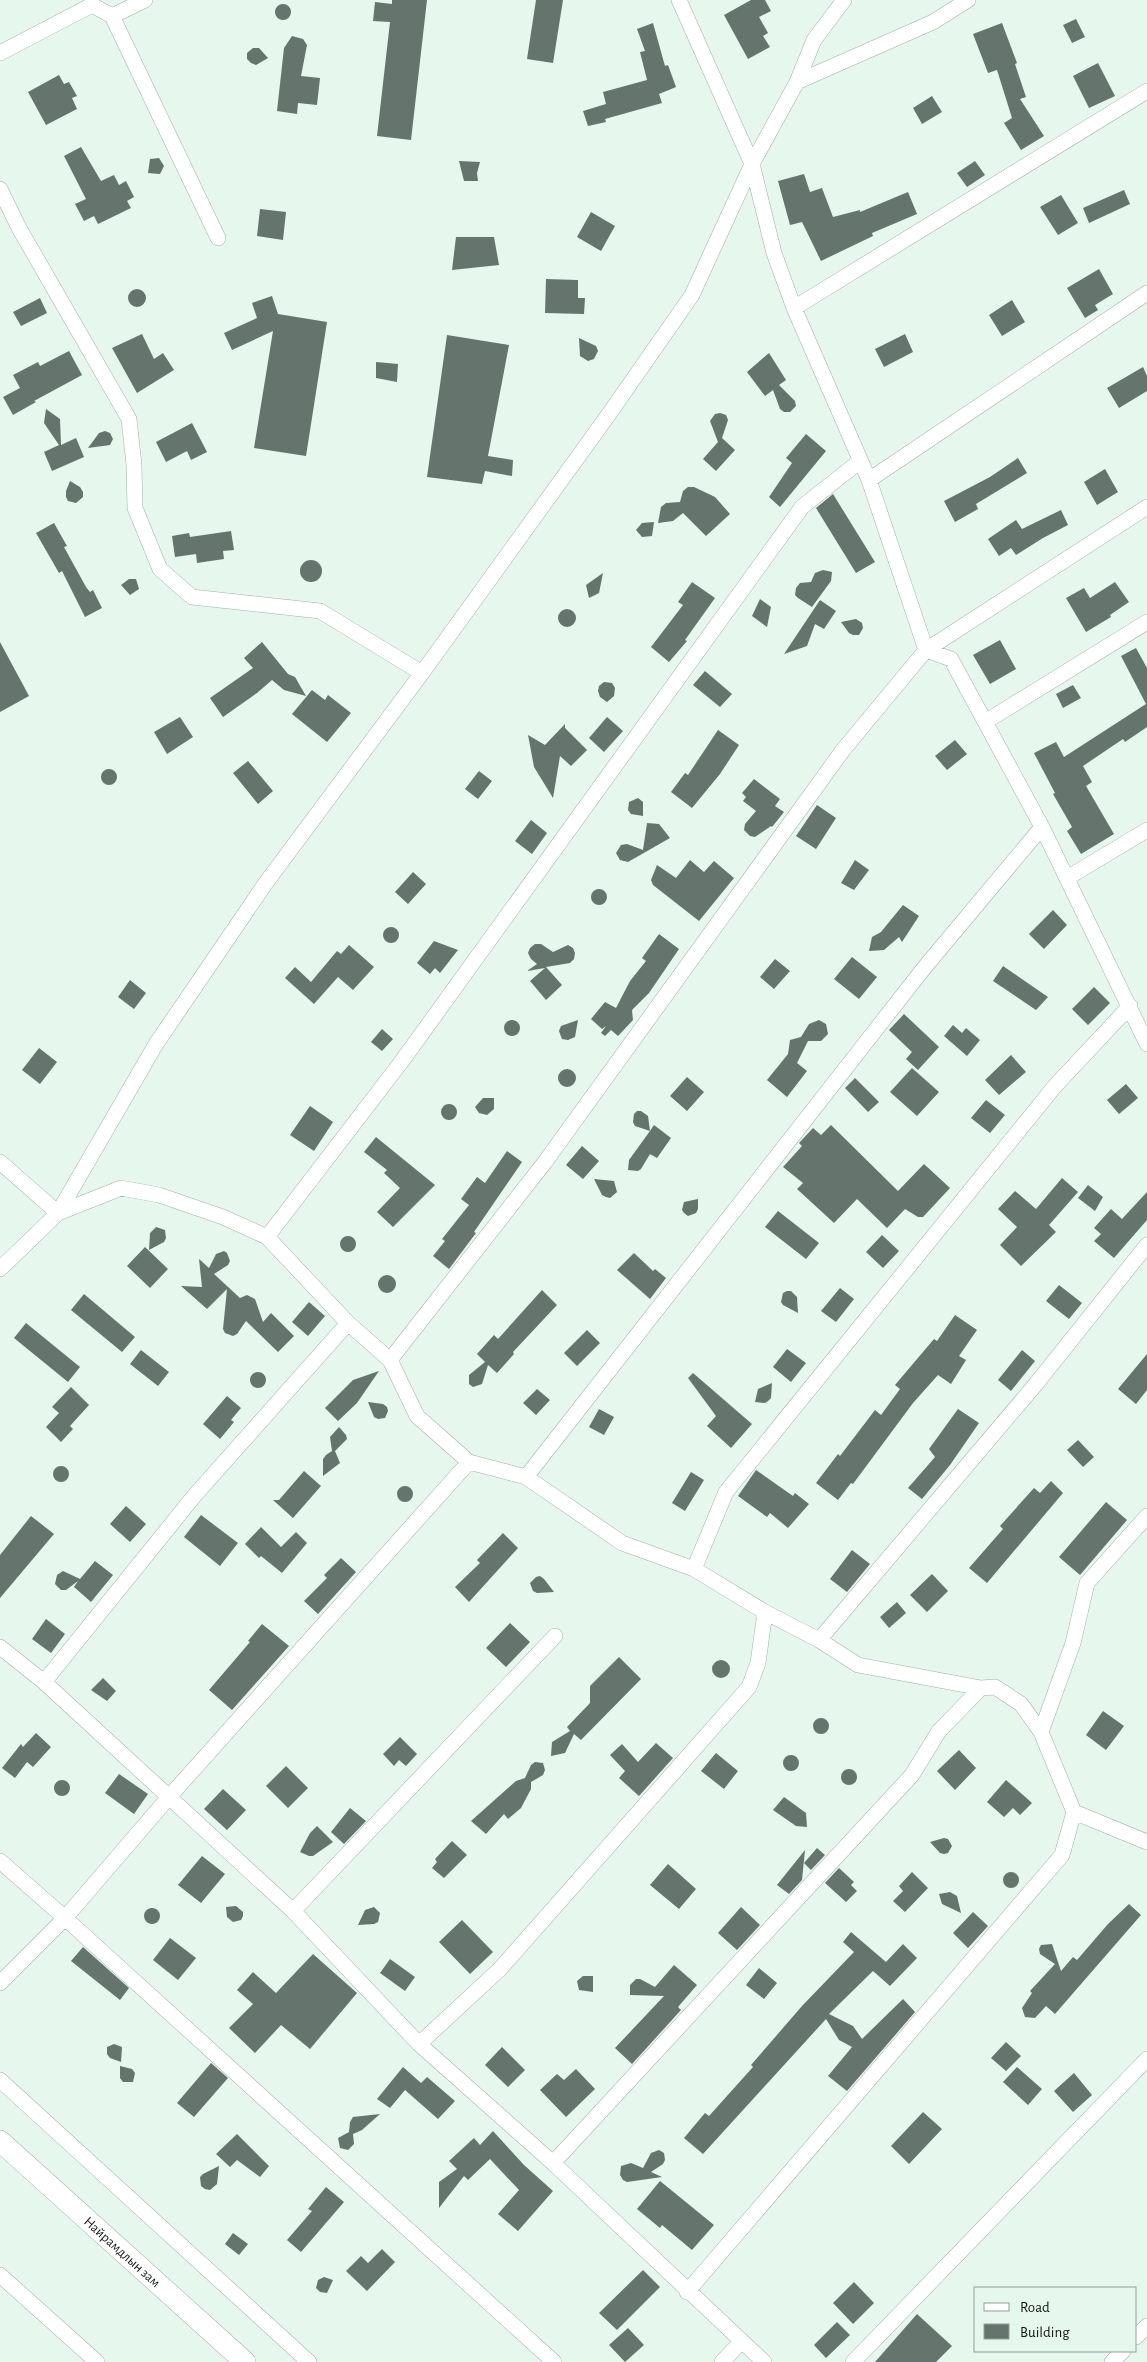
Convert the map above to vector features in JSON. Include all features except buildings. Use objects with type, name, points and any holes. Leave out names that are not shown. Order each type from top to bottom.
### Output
[{"type":"main road","name":"Найрамдлын зам","points":[[0,2141],[244,2362]]},
{"type":"street","points":[[112,16],[145,0]]},
{"type":"street","points":[[679,0],[752,164],[774,253],[794,308],[869,480],[926,650]]},
{"type":"street","points":[[0,1269],[58,1213],[156,1044],[265,884],[422,673],[609,414],[692,295],[752,164],[798,82],[814,40],[844,0]]},
{"type":"street","points":[[798,82],[933,22],[968,0]]},
{"type":"street","points":[[0,54],[92,5],[112,16],[218,238]]},
{"type":"street","points":[[794,308],[1147,91]]},
{"type":"street","points":[[0,189],[19,228],[129,419],[134,465],[135,508],[160,569],[192,597],[320,611],[422,673]]},
{"type":"street","points":[[869,480],[1147,292]]},
{"type":"street","points":[[267,1236],[402,1061],[802,507],[860,461]]},
{"type":"street","points":[[390,1360],[545,1162],[842,750],[926,650],[1147,507]]},
{"type":"street","points":[[985,722],[1147,622]]},
{"type":"street","points":[[926,650],[951,659],[1042,827],[1146,1039]]},
{"type":"street","points":[[526,1477],[924,968],[1042,827]]},
{"type":"street","points":[[1068,878],[1147,830]]},
{"type":"street","points":[[694,1569],[726,1492],[1054,1086],[1130,1006]]},
{"type":"street","points":[[0,1162],[58,1213]]},
{"type":"street","points":[[58,1213],[121,1188],[159,1195],[267,1236],[348,1323],[390,1360],[418,1416],[469,1462],[526,1477],[622,1543],[694,1569],[765,1612],[819,1640],[858,1665],[981,1688],[995,1688],[1021,1704],[1040,1732],[1074,1812],[1062,1855],[687,2292]]},
{"type":"street","points":[[819,1640],[1036,1384],[1147,1246]]},
{"type":"street","points":[[44,1682],[195,1496],[348,1323]]},
{"type":"street","points":[[0,1983],[65,1918],[169,1797],[469,1462]]},
{"type":"street","points":[[1040,1732],[1073,1643],[1087,1583],[1147,1516]]},
{"type":"street","points":[[419,2044],[500,1969],[749,1687],[758,1663],[765,1612]]},
{"type":"street","points":[[293,1911],[555,1636]]},
{"type":"street","points":[[0,1647],[44,1682],[293,1911],[419,2044],[553,2163],[687,2292],[764,2362]]},
{"type":"street","points":[[553,2163],[912,1775],[939,1731],[981,1688]]},
{"type":"street","points":[[1074,1812],[1147,1842]]},
{"type":"street","points":[[0,1861],[554,2362]]},
{"type":"street","points":[[853,2362],[1147,2059]]},
{"type":"street","points":[[0,2080],[309,2362]]},
{"type":"street","points":[[0,2275],[97,2362]]},
{"type":"street","points":[[1137,2336],[1147,2326]]},
{"type":"street","points":[[722,2362],[741,2342]]},
{"type":"street","points":[[1112,2362],[1122,2352]]}]
